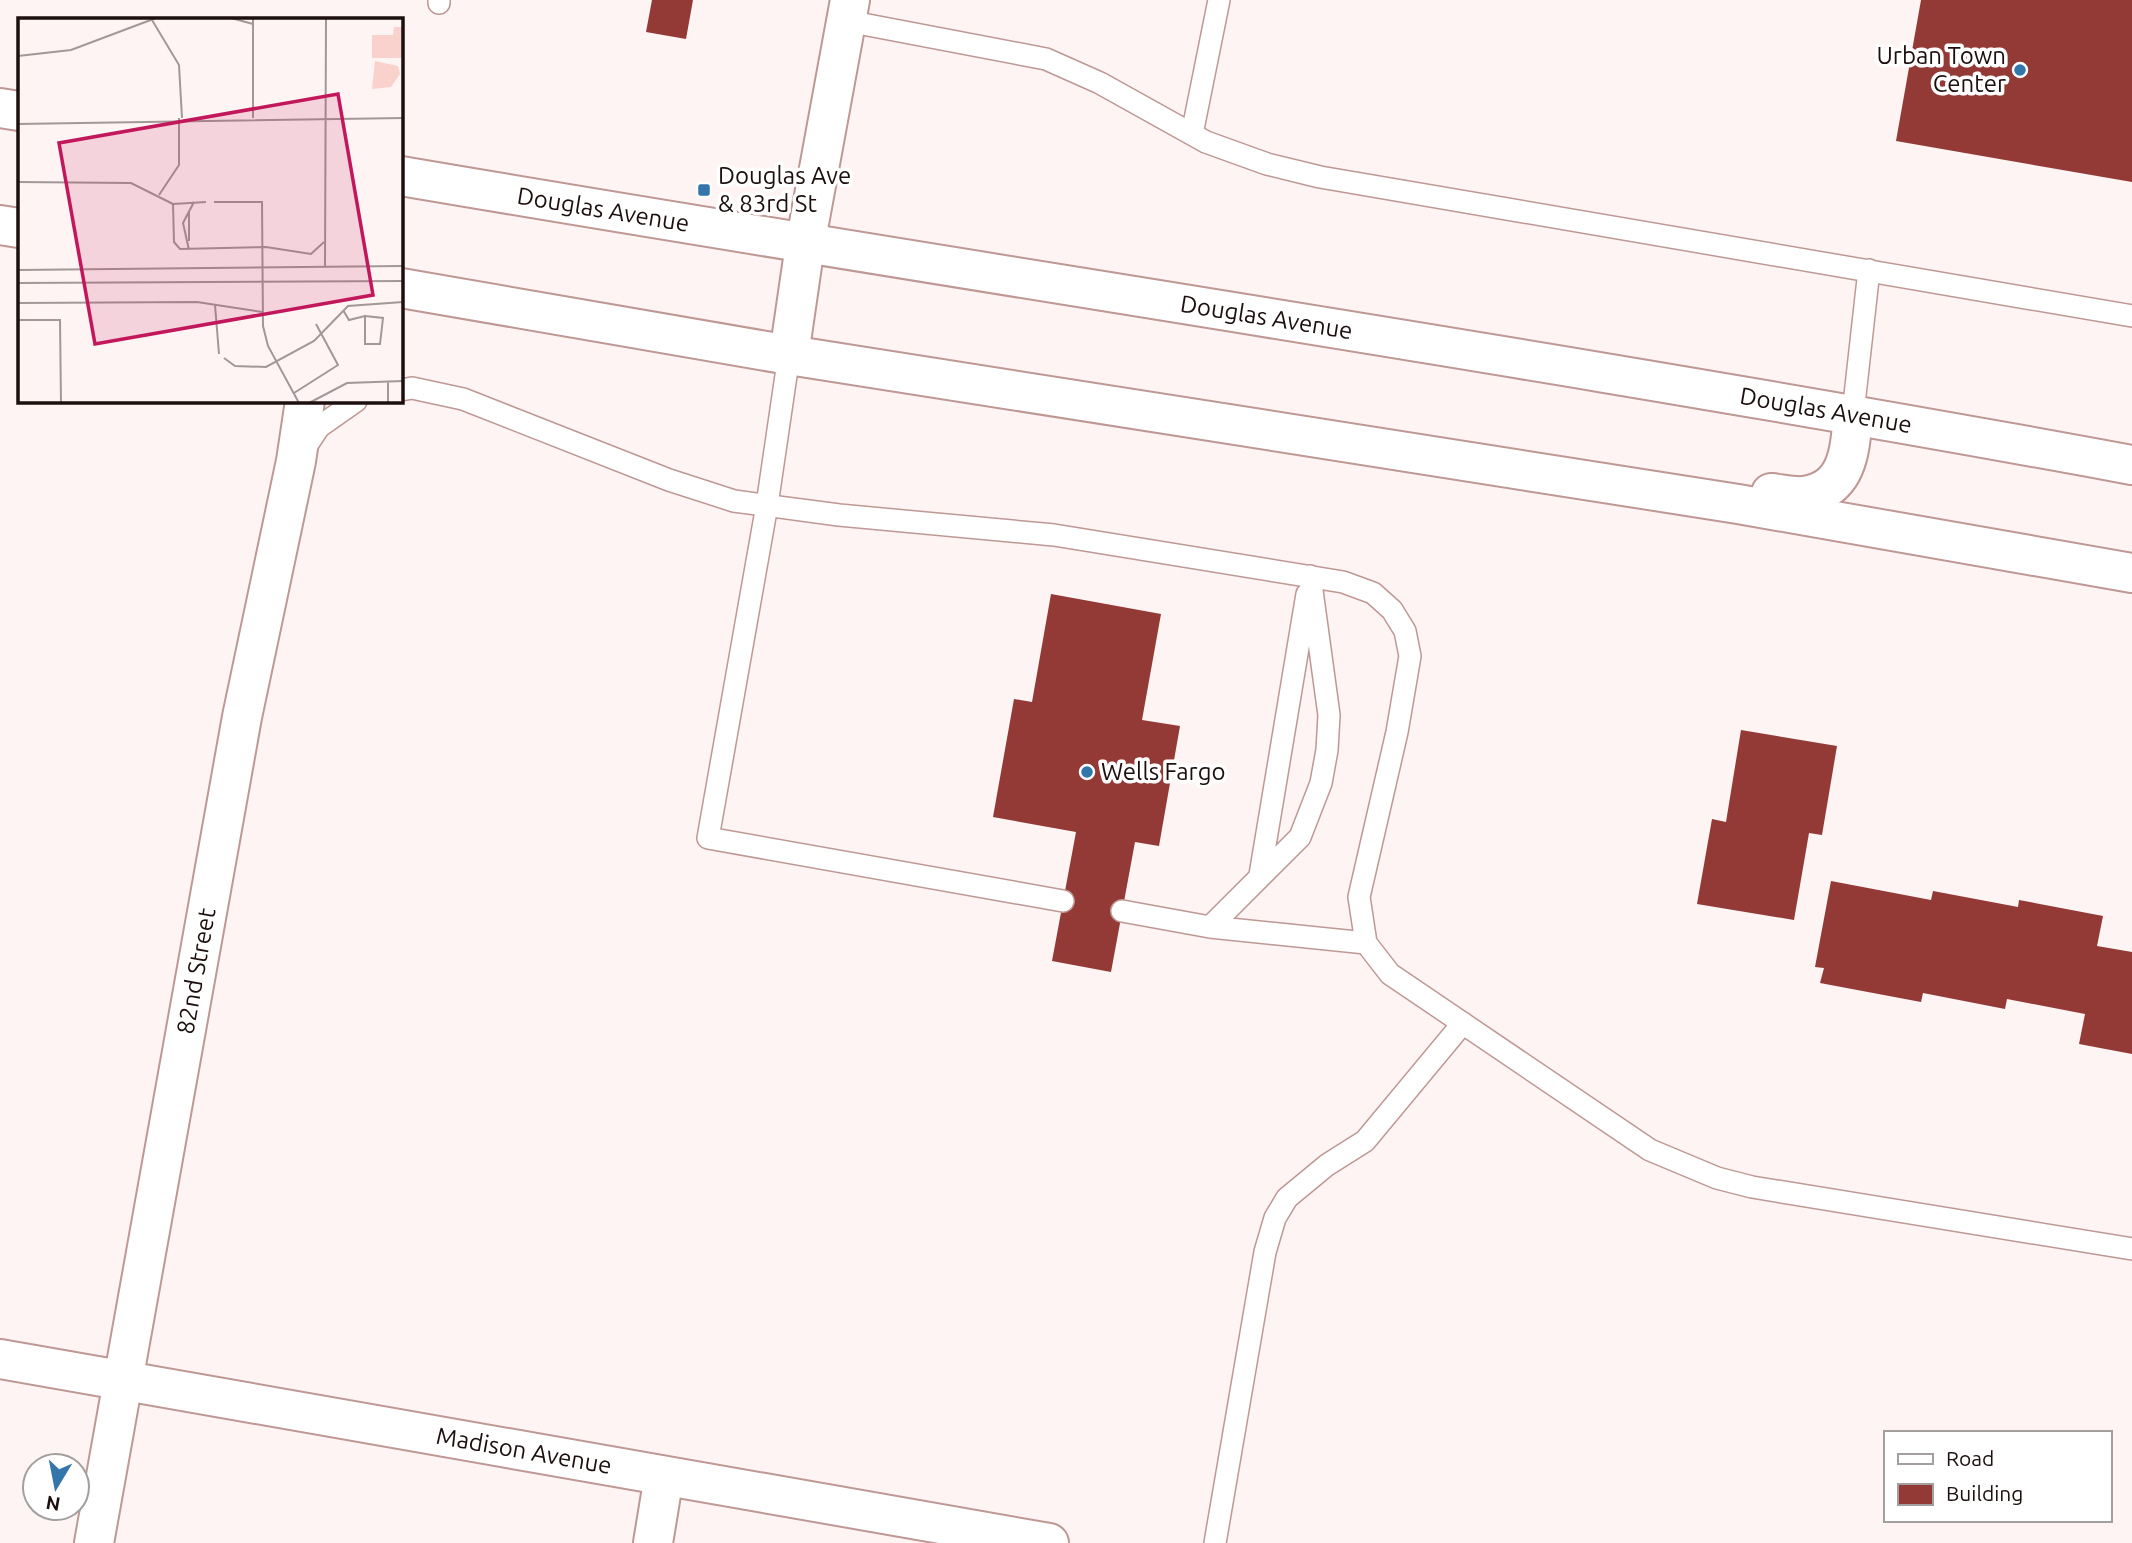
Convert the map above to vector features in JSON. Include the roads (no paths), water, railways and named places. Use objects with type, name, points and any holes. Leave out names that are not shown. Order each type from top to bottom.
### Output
[{"type":"main road","points":[[789,355],[805,245],[849,11]]},
{"type":"main road","points":[[0,108],[18,111]]},
{"type":"main road","name":"Douglas Avenue","points":[[402,176],[805,245],[1853,413],[2132,464]]},
{"type":"main road","points":[[0,225],[18,228]]},
{"type":"main road","points":[[402,288],[789,355],[1752,506],[2132,573]]},
{"type":"main road","name":"82nd Street","points":[[94,1543],[242,717],[296,461],[305,402]]},
{"type":"main road","points":[[1572,478],[1618,470],[1803,496],[1830,488],[1848,461],[1853,413]]},
{"type":"main road","name":"Madison Avenue","points":[[0,1359],[1049,1543]]},
{"type":"main road","points":[[653,1543],[664,1476]]},
{"type":"lane","points":[[1192,134],[1219,0]]},
{"type":"lane","points":[[849,11],[1046,60],[1100,83],[1206,142],[1267,164],[1320,177],[2132,316]]},
{"type":"lane","points":[[1853,413],[1869,270]]},
{"type":"lane","points":[[789,355],[767,505],[708,838],[1063,901]]},
{"type":"lane","points":[[402,390],[412,388],[463,400],[669,480],[734,501],[839,515],[1054,534],[1343,582],[1373,593],[1392,610],[1405,631],[1410,656],[1397,732],[1359,897],[1366,943],[1390,974],[1650,1150],[1717,1178],[1752,1187],[2132,1249]]},
{"type":"lane","points":[[296,461],[319,427],[355,402]]},
{"type":"lane","points":[[1210,927],[1300,837],[1321,783],[1327,750],[1329,715],[1310,576]]},
{"type":"lane","points":[[1260,875],[1310,576]]},
{"type":"lane","points":[[1122,911],[1210,927],[1366,943]]},
{"type":"lane","points":[[1215,1543],[1265,1252],[1275,1219],[1287,1198],[1327,1165],[1365,1141],[1463,1023]]},
{"type":"place","name":"Urban Town Center","points":[[2020,70]]},
{"type":"place","name":"Douglas Ave & 83rd St","points":[[704,190]]},
{"type":"place","name":"Wells Fargo","points":[[1087,772]]}]
